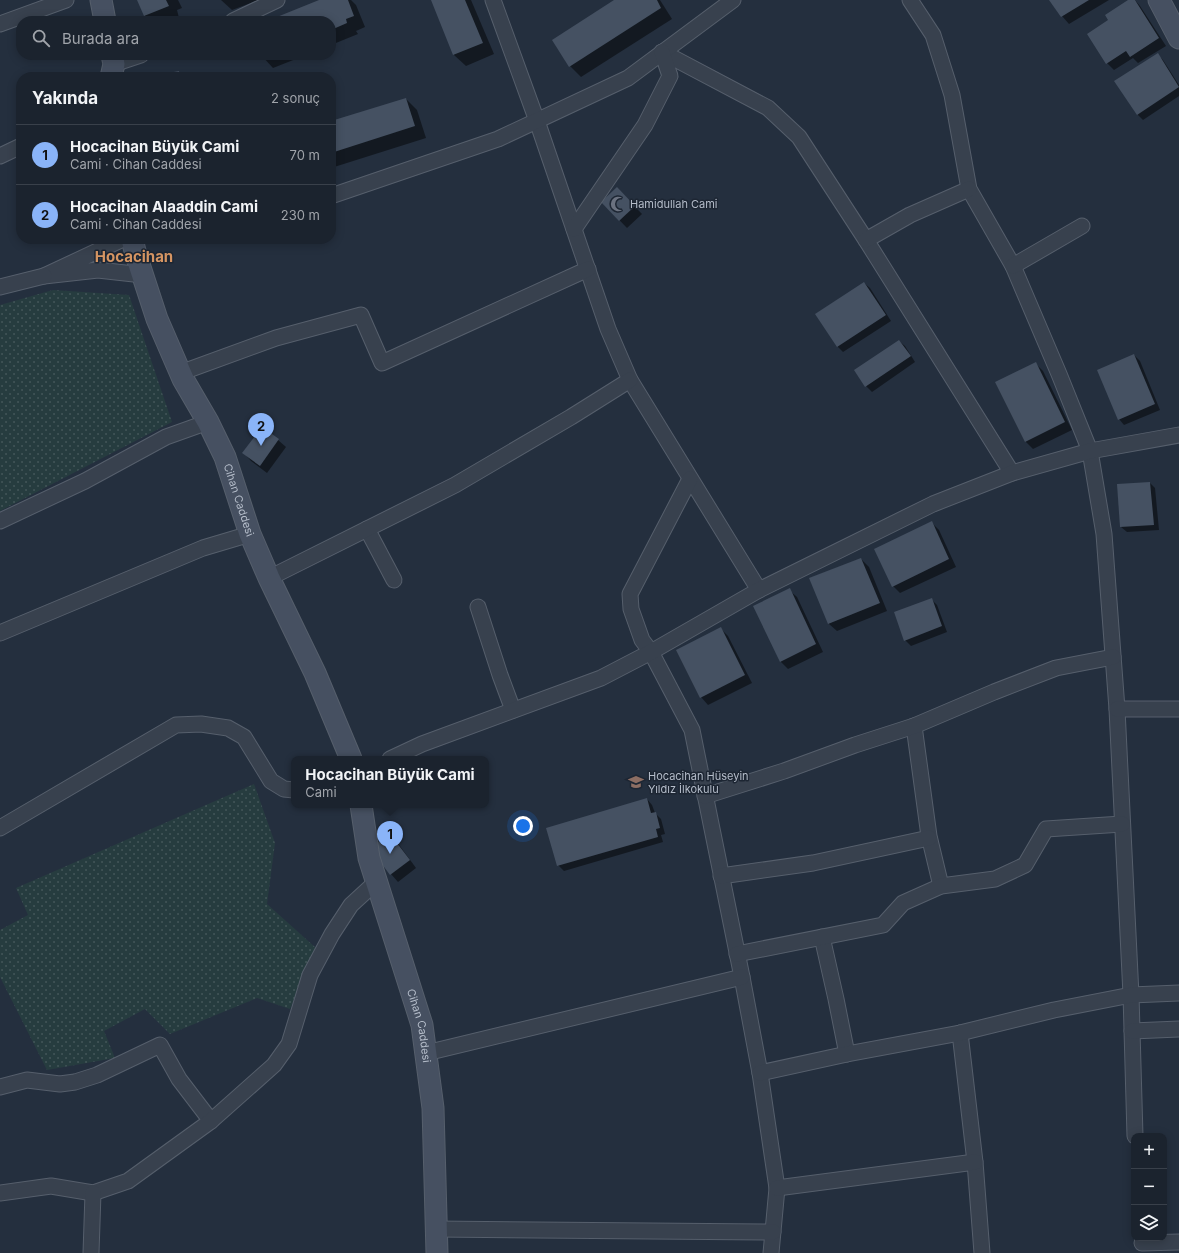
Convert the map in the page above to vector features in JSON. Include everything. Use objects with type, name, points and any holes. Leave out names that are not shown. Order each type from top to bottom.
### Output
[{"type":"street","points":[[22,16],[66,0]]},
{"type":"street","points":[[101,0],[104,16]]},
{"type":"street","points":[[243,16],[277,0]]},
{"type":"street","points":[[493,0],[537,121],[608,329],[630,380],[759,590]]},
{"type":"street","points":[[336,194],[498,139],[628,78],[733,0]]},
{"type":"street","points":[[910,0],[933,35],[952,95],[969,189],[1013,266],[1090,451],[1104,534],[1117,709],[1131,995],[1135,1133]]},
{"type":"street","points":[[1160,0],[1179,38]]},
{"type":"street","points":[[0,24],[16,18]]},
{"type":"street","points":[[574,229],[645,125],[670,76],[662,52]]},
{"type":"street","points":[[662,52],[768,108],[799,137],[866,240],[1012,473]]},
{"type":"street","points":[[112,65],[126,60]]},
{"type":"street","points":[[0,156],[16,148]]},
{"type":"street","points":[[866,240],[910,214],[969,189]]},
{"type":"street","points":[[1013,266],[1082,226]]},
{"type":"street","points":[[44,276],[112,244]]},
{"type":"street","name":"Cihan Caddesi","points":[[133,244],[157,319],[180,372],[225,456],[250,534],[269,578],[316,673],[350,756]]},
{"type":"street","points":[[180,372],[276,338],[361,315],[382,363],[588,269]]},
{"type":"street","points":[[0,287],[44,276],[98,270],[142,275]]},
{"type":"street","points":[[269,578],[455,485],[571,417],[630,380]]},
{"type":"street","points":[[0,521],[85,481],[166,437],[208,422]]},
{"type":"street","points":[[396,756],[422,744],[601,678],[651,652],[759,590],[933,504],[1012,473],[1090,451],[1179,435]]},
{"type":"street","points":[[690,479],[630,594],[631,609],[642,640],[651,652],[692,730],[760,1073],[777,1188],[771,1253]]},
{"type":"street","points":[[367,529],[394,580]]},
{"type":"street","points":[[0,633],[203,548],[250,534]]},
{"type":"street","points":[[478,607],[513,710]]},
{"type":"street","points":[[705,796],[784,771],[855,745],[914,726],[994,692],[1056,668],[1113,657]]},
{"type":"street","points":[[1117,709],[1179,709]]},
{"type":"street","points":[[0,828],[176,725],[201,724],[228,728],[244,737],[271,781],[284,789],[291,790]]},
{"type":"street","points":[[914,726],[930,838],[941,886]]},
{"type":"street","name":"Cihan Caddesi","points":[[361,808],[368,858],[422,1025],[433,1108],[436,1253]]},
{"type":"street","points":[[737,954],[883,925],[903,903],[941,886],[995,879],[1025,865],[1046,829],[1122,824]]},
{"type":"street","points":[[721,876],[813,863],[930,838]]},
{"type":"street","points":[[0,1193],[51,1186],[93,1193],[128,1180],[211,1121],[274,1065],[289,1044],[310,975],[351,905],[376,882]]},
{"type":"street","points":[[822,937],[847,1054]]},
{"type":"street","points":[[426,1053],[742,977]]},
{"type":"street","points":[[760,1073],[847,1054],[960,1033],[1054,1010],[1131,995],[1179,993]]},
{"type":"street","points":[[1132,1030],[1179,1030]]},
{"type":"street","points":[[960,1033],[975,1162],[982,1253]]},
{"type":"street","points":[[0,1087],[27,1080],[60,1084],[75,1082],[97,1075],[160,1045],[180,1079],[211,1121]]},
{"type":"street","points":[[777,1188],[975,1162]]},
{"type":"street","points":[[91,1253],[93,1193]]},
{"type":"street","points":[[436,1229],[773,1232]]},
{"type":"street","points":[[1142,1244],[1179,1242]]},
{"type":"green space","points":[[53,290],[129,295],[172,422],[0,511],[0,305]]},
{"type":"green space","points":[[254,784],[275,843],[267,904],[316,948],[290,1009],[257,998],[170,1034],[145,1009],[104,1031],[115,1058],[47,1070],[0,977],[0,930],[28,915],[16,888]]},
{"type":"building","points":[[137,0],[166,0],[169,6],[144,16]]},
{"type":"building","points":[[319,0],[348,0],[354,16],[346,19],[347,23],[336,28],[336,16],[279,16]]},
{"type":"building","points":[[431,0],[465,0],[483,43],[453,55]]},
{"type":"building","points":[[614,0],[657,0],[661,8],[569,67],[552,40]]},
{"type":"building","points":[[1049,0],[1089,0],[1061,17]]},
{"type":"building","points":[[1128,0],[1135,0],[1159,38],[1130,57],[1126,51],[1106,64],[1087,34],[1108,20],[1105,15]]},
{"type":"building","points":[[1158,53],[1179,87],[1137,115],[1114,81]]},
{"type":"building","points":[[406,98],[415,126],[336,151],[336,119]]},
{"type":"building","name":"Hamidullah Cami","points":[[617,187],[635,206],[619,221],[601,202]]},
{"type":"building","points":[[864,282],[886,315],[837,347],[815,314]]},
{"type":"building","points":[[899,340],[911,356],[865,387],[854,370]]},
{"type":"building","points":[[1134,354],[1155,404],[1118,420],[1097,370]]},
{"type":"building","points":[[1036,362],[1065,422],[1025,442],[995,382]]},
{"type":"building","points":[[262,427],[279,439],[260,466],[242,453]]},
{"type":"building","points":[[1150,482],[1154,525],[1120,527],[1117,484]]},
{"type":"building","points":[[932,521],[949,559],[892,587],[874,549]]},
{"type":"building","points":[[861,558],[880,603],[828,624],[809,578]]},
{"type":"building","points":[[790,588],[816,644],[780,662],[753,606]]},
{"type":"building","points":[[932,598],[942,626],[904,641],[894,612]]},
{"type":"building","points":[[721,627],[745,675],[700,698],[676,650]]},
{"type":"building","points":[[647,798],[651,813],[656,812],[660,828],[656,829],[658,837],[557,866],[546,828]]},
{"type":"building","points":[[390,834],[410,860],[390,875],[370,848]]},
{"type":"place","name":"Hamidullah Cami","points":[[618,204]]},
{"type":"place","name":"Hocacihan Alaaddin Cami","points":[[261,446]]},
{"type":"place","name":"Hocacihan Hüseyin Yıldız İlkokulu","points":[[636,782]]},
{"type":"place","name":"Hocacihan Büyük Cami","points":[[390,854]]},
{"type":"district","name":"Hocacihan","points":[[134,257]]}]
